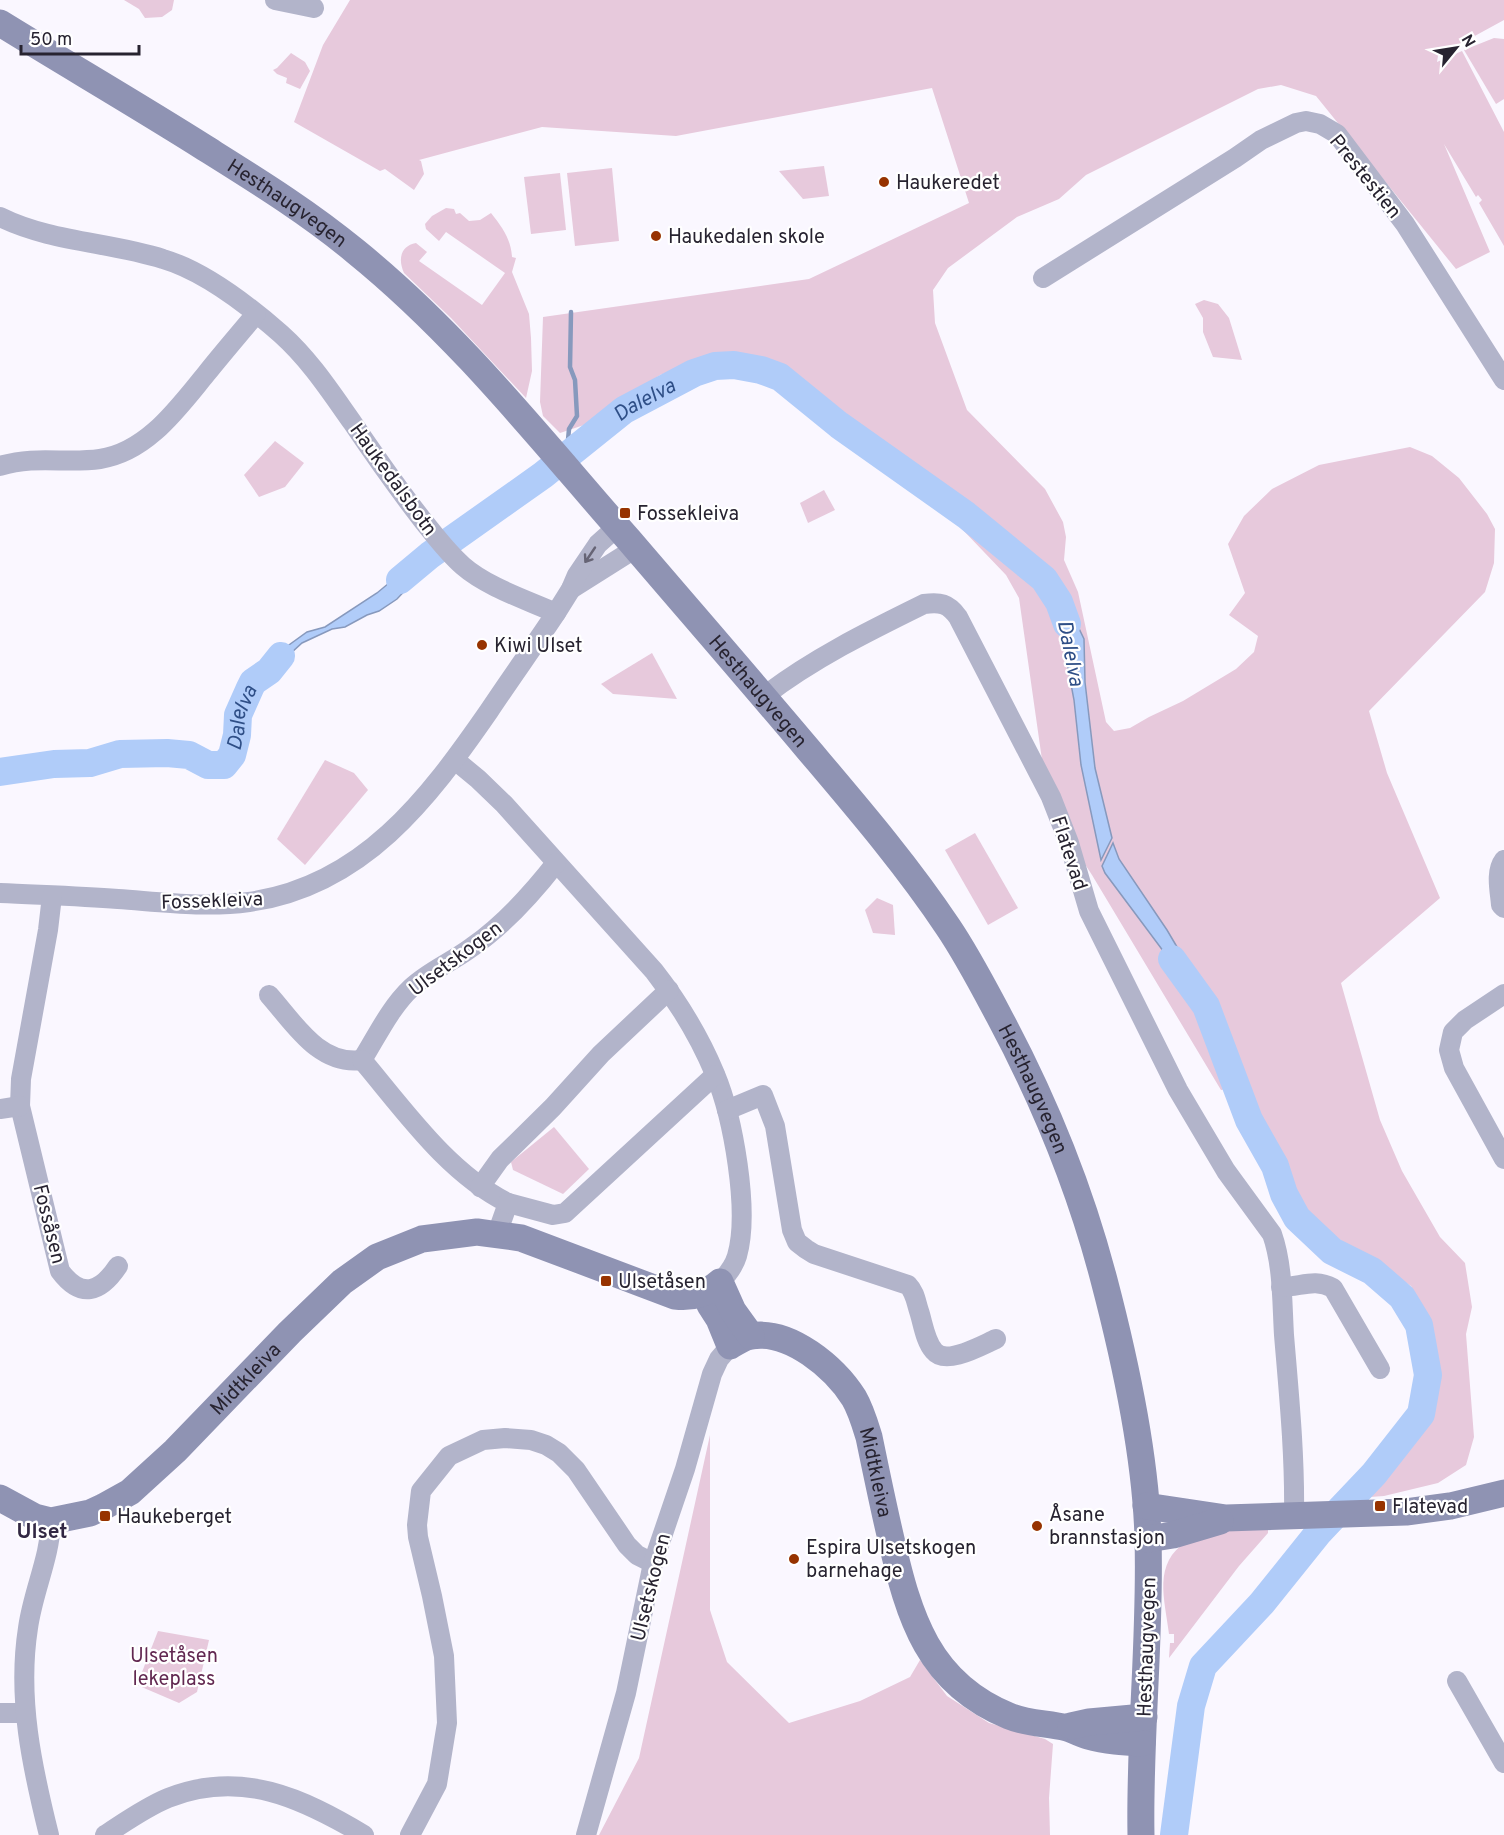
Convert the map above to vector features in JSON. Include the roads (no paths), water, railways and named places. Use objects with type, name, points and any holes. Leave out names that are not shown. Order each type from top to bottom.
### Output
[{"type":"main road","name":"Hesthaugvegen","points":[[0,23],[268,187],[322,225],[376,268],[443,330],[536,431],[864,815],[950,929],[1027,1067],[1063,1152],[1085,1215],[1120,1347],[1137,1436],[1148,1539],[1148,1623],[1142,1743],[1141,1835]]},
{"type":"main road","name":"Midtkleiva","points":[[51,1521],[90,1513],[130,1492],[162,1464],[331,1292],[363,1266],[391,1251],[422,1239],[461,1233],[497,1234],[544,1246],[675,1296],[685,1297],[710,1288]]},
{"type":"main road","points":[[710,1288],[733,1311],[740,1341]]},
{"type":"main road","name":"Midtkleiva","points":[[740,1341],[763,1335],[782,1340],[815,1356],[832,1370],[855,1400],[863,1417],[908,1605],[917,1628],[940,1664],[973,1696],[1025,1722],[1065,1728],[1116,1742],[1142,1743]]},
{"type":"main road","points":[[1146,1506],[1226,1518],[1379,1513],[1450,1506],[1504,1493]]},
{"type":"main road","points":[[0,1498],[35,1517],[51,1521]]},
{"type":"main road","points":[[1148,1539],[1173,1535],[1226,1518]]},
{"type":"main road","name":"Midtkleiva","points":[[1065,1728],[1089,1722],[1144,1717]]},
{"type":"street","points":[[275,0],[314,8]]},
{"type":"street","name":"Prestestien","points":[[1043,278],[1261,140],[1296,123],[1306,121],[1320,124],[1337,134],[1405,224],[1504,380]]},
{"type":"street","name":"Haukedalsbotn","points":[[0,217],[36,230],[163,259],[202,277],[256,314],[300,352],[318,373],[409,503],[454,557],[477,577],[556,614]]},
{"type":"street","points":[[0,466],[35,459],[98,459],[119,454],[132,447],[154,433],[171,417],[256,314]]},
{"type":"street","name":"Fossekleiva","points":[[0,893],[163,903],[224,904],[265,899],[302,889],[340,871],[377,845],[413,810],[455,760],[556,614],[571,590],[577,575],[598,544],[617,526]]},
{"type":"street","name":"Fossekleiva","points":[[571,590],[636,548]]},
{"type":"street","name":"Flatevad","points":[[763,697],[802,670],[924,604],[939,602],[953,609],[1051,797],[1069,843],[1089,911],[1179,1090],[1226,1171],[1272,1234],[1276,1243],[1294,1473],[1294,1515]]},
{"type":"street","points":[[455,760],[504,804],[621,933],[669,990],[699,1041],[715,1075],[727,1110],[735,1151],[740,1198],[741,1235],[734,1264],[710,1288]]},
{"type":"street","points":[[1504,860],[1498,874],[1501,905],[1504,908]]},
{"type":"street","name":"Ulsetskogen","points":[[362,1060],[395,1006],[411,987],[474,946],[505,921],[556,863]]},
{"type":"street","name":"Fossåsen","points":[[52,896],[21,1079],[20,1106],[60,1271],[72,1283],[93,1290],[104,1283],[118,1266]]},
{"type":"street","points":[[480,1187],[500,1159],[553,1107],[601,1054],[669,990]]},
{"type":"street","points":[[1504,993],[1464,1020],[1453,1032],[1449,1050],[1454,1068],[1504,1159]]},
{"type":"street","points":[[269,995],[316,1048],[336,1058],[362,1060],[451,1163],[480,1187],[508,1203],[553,1215],[565,1212],[715,1075]]},
{"type":"street","points":[[727,1110],[764,1095],[775,1126],[792,1230],[801,1246],[823,1257],[908,1285],[914,1294],[931,1347],[938,1356],[955,1355],[996,1339]]},
{"type":"street","points":[[0,1108],[20,1106]]},
{"type":"street","points":[[497,1234],[508,1203]]},
{"type":"street","points":[[1281,1287],[1296,1287],[1315,1282],[1333,1288],[1380,1369]]},
{"type":"street","name":"Ulsetskogen","points":[[586,1835],[626,1693],[652,1563],[685,1469],[712,1374],[719,1359],[740,1341]]},
{"type":"street","points":[[410,1835],[437,1784],[447,1723],[444,1656],[417,1537],[417,1525],[421,1491],[449,1456],[483,1440],[505,1438],[531,1440],[546,1445],[559,1453],[576,1470],[627,1545],[637,1555],[652,1563]]},
{"type":"street","points":[[49,1835],[32,1760],[25,1713],[25,1663],[28,1628],[45,1563],[51,1521]]},
{"type":"street","points":[[1457,1681],[1504,1763]]},
{"type":"street","points":[[0,1713],[25,1713]]},
{"type":"street","points":[[105,1835],[169,1798],[195,1790],[225,1787],[249,1787],[273,1791],[317,1808],[364,1835]]},
{"type":"water","points":[[425,548],[434,560],[397,599],[379,611],[345,627],[332,629],[302,643],[277,666],[263,683],[254,685],[254,675],[260,674],[282,650],[307,632],[325,627],[377,593],[413,563]]},
{"type":"water","points":[[1059,587],[1084,639],[1085,682],[1095,768],[1112,838],[1101,860],[1081,765],[1074,700],[1058,615],[1044,591]]},
{"type":"water","points":[[1113,843],[1119,859],[1167,930],[1193,974],[1193,991],[1105,873],[1102,866]]},
{"type":"water","points":[[1176,1742],[1194,1753],[1185,1835],[1167,1835],[1172,1804]]},
{"type":"waterway","points":[[571,312],[570,367],[575,380],[577,416],[569,429],[568,440],[574,449]]},
{"type":"waterway","name":"Dalelva","points":[[400,580],[430,555],[543,475],[624,410],[694,373],[715,366],[734,365],[761,370],[780,377],[839,425],[966,515],[1044,579],[1059,602],[1067,624]]},
{"type":"waterway","name":"Dalelva","points":[[0,772],[54,764],[90,763],[120,754],[189,755],[208,765],[224,765],[232,755],[237,735],[238,715],[253,682],[269,671],[281,656]]},
{"type":"waterway","points":[[1172,959],[1206,1006],[1249,1120],[1275,1166],[1284,1194],[1297,1218],[1332,1251],[1372,1271],[1402,1297],[1419,1325],[1428,1375],[1421,1414],[1374,1474],[1319,1532],[1262,1603],[1203,1666],[1191,1706],[1174,1835]]},
{"type":"place","name":"Haukeredet","points":[[884,182]]},
{"type":"place","name":"Haukedalen skole","points":[[656,236]]},
{"type":"place","name":"Fossekleiva","points":[[625,513]]},
{"type":"place","name":"Kiwi Ulset","points":[[482,645]]},
{"type":"place","name":"Ulsetåsen","points":[[606,1281]]},
{"type":"place","name":"Flatevad","points":[[1380,1506]]},
{"type":"place","name":"Haukeberget","points":[[105,1516]]},
{"type":"place","name":"Åsane brannstasjon","points":[[1037,1526]]},
{"type":"place","name":"Espira Ulsetskogen barnehage","points":[[794,1559]]},
{"type":"district","name":"Ulset","points":[[42,1531]]},
{"type":"park label","name":"Ulsetåsen lekeplass","points":[[174,1666]]}]
